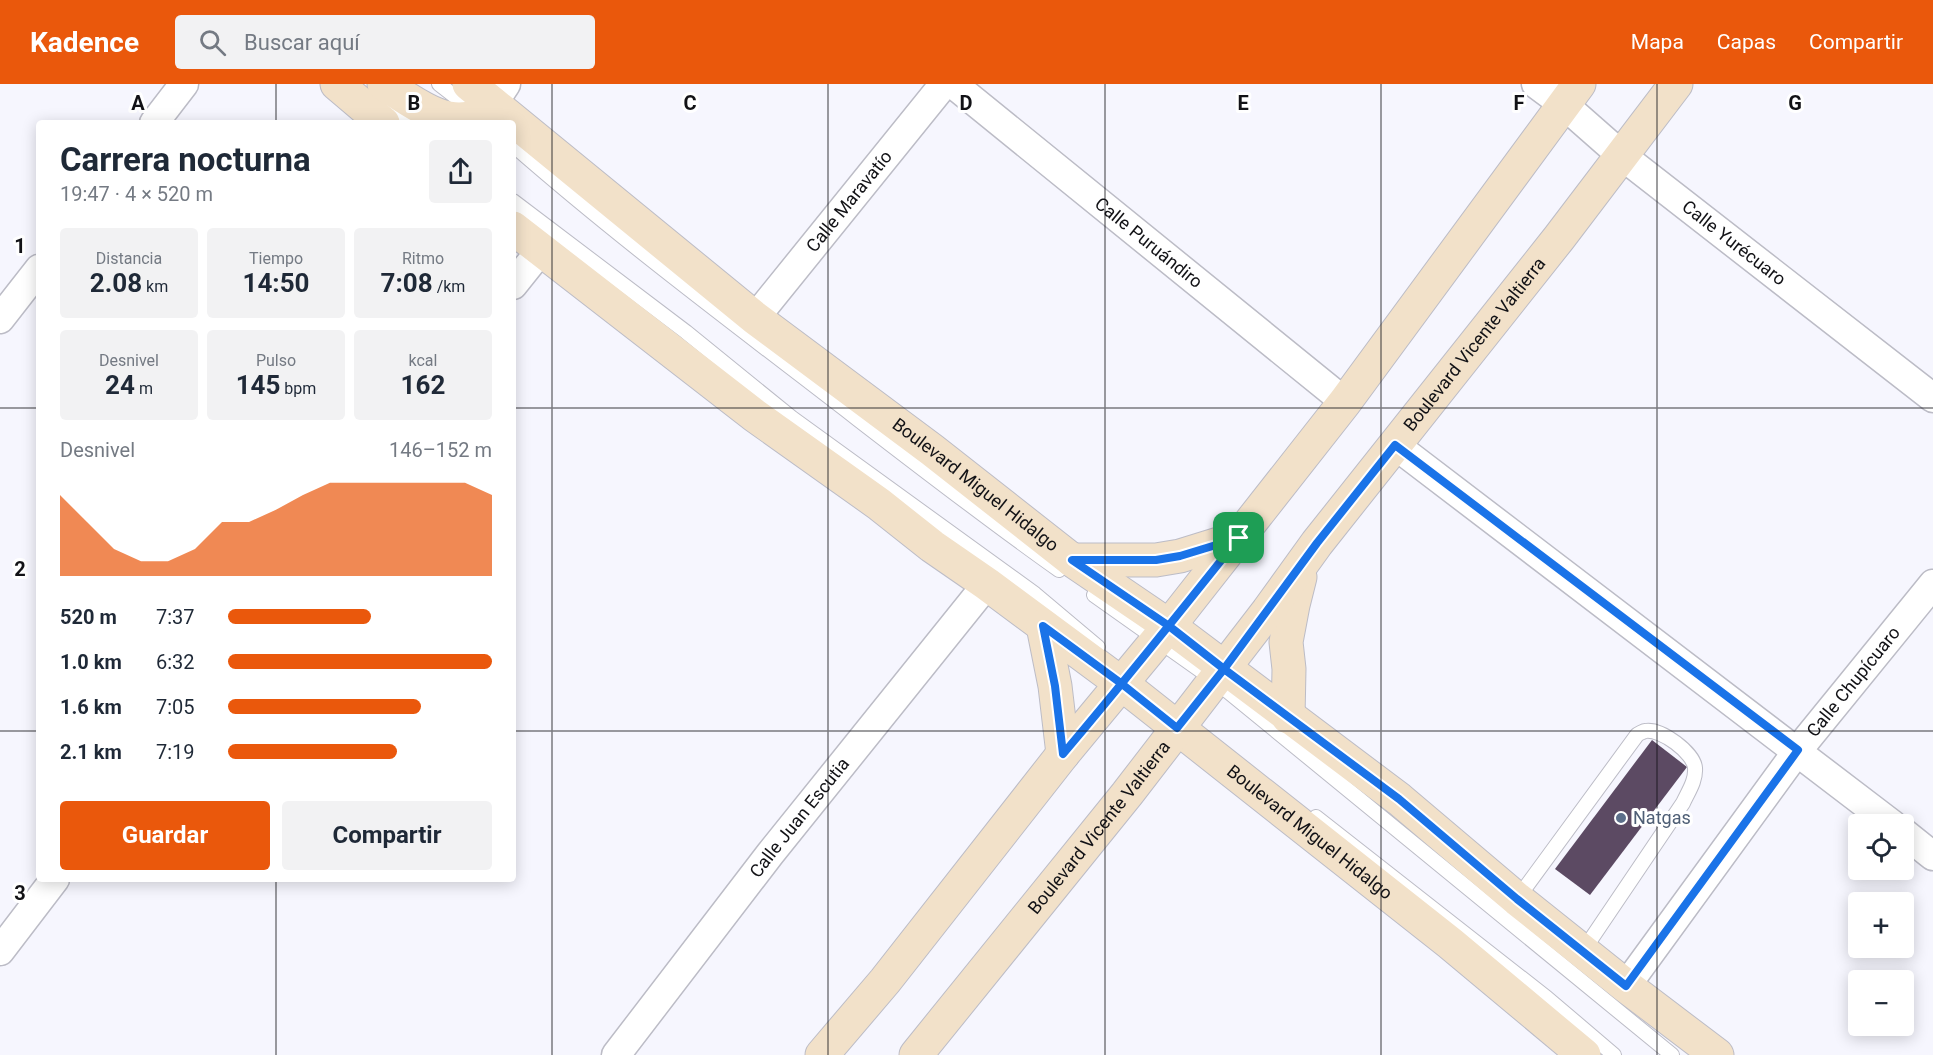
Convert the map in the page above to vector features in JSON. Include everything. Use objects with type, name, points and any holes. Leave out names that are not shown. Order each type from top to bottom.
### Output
[{"type":"main road","points":[[337,84],[382,101],[429,111],[457,120],[487,102]]},
{"type":"main road","name":"Boulevard Vicente Valtierra","points":[[916,1055],[1127,794],[1317,543],[1559,238],[1676,84]]},
{"type":"main road","points":[[822,1055],[885,981],[1063,754],[1122,671],[1163,633],[1346,402],[1571,94]]},
{"type":"main road","name":"Boulevard Miguel Hidalgo","points":[[487,102],[509,120]]},
{"type":"main road","name":"Boulevard Miguel Hidalgo","points":[[516,125],[755,318],[932,450],[1075,575],[1163,633],[1219,675],[1288,717],[1399,799],[1517,899],[1717,1055]]},
{"type":"main road","name":"Boulevard Miguel Hidalgo","points":[[516,230],[754,415],[879,504],[932,546],[1043,626],[1122,671],[1181,724],[1584,1055]]},
{"type":"main road","points":[[1075,575],[1180,556],[1239,538]]},
{"type":"main road","points":[[1288,717],[1289,669],[1286,642],[1300,575],[1317,543]]},
{"type":"main road","points":[[1043,626],[1055,686],[1063,754]]},
{"type":"street","points":[[156,120],[184,84]]},
{"type":"street","name":"Calle Maravatío","points":[[755,318],[944,84]]},
{"type":"street","name":"Calle Puruándiro","points":[[952,84],[1346,402]]},
{"type":"street","name":"Calle Yurécuaro","points":[[1536,84],[1571,94],[1621,155],[1933,398]]},
{"type":"street","points":[[516,281],[541,250]]},
{"type":"street","points":[[0,319],[36,273]]},
{"type":"street","points":[[1395,445],[1879,814]]},
{"type":"street","name":"Calle Juan Escutia","points":[[616,1055],[770,854],[987,584]]},
{"type":"street","name":"Calle Chupícuaro","points":[[1626,986],[1798,750],[1933,584]]},
{"type":"street","points":[[1914,841],[1933,856]]},
{"type":"street","points":[[0,951],[53,882]]},
{"type":"lane","points":[[439,84],[487,102]]},
{"type":"lane","points":[[382,101],[409,120]]},
{"type":"lane","points":[[516,148],[567,193],[987,518],[1075,575]]},
{"type":"lane","points":[[516,203],[686,332],[792,418],[1035,594],[1122,671]]},
{"type":"lane","points":[[1219,675],[1672,1055]]},
{"type":"lane","points":[[1181,724],[1259,775]]},
{"type":"lane","points":[[1517,899],[1637,735],[1645,731],[1652,731],[1669,738],[1691,758],[1695,766],[1695,779],[1676,813],[1583,951]]},
{"type":"lane","points":[[1306,809],[1547,998],[1614,1055]]},
{"type":"building","name":"Natgas","points":[[1652,740],[1687,767],[1590,895],[1555,869]]},
{"type":"place","name":"Natgas","points":[[1621,818]]},
{"type":"route","points":[[1239,538],[1169,626],[1157,639],[1122,684],[1063,754],[1055,686],[1043,626],[1122,684],[1177,728],[1224,669],[1399,799],[1517,899],[1626,986],[1798,750],[1395,445],[1317,543],[1224,669],[1169,626],[1072,560],[1125,562],[1156,560],[1180,556],[1239,538]]}]
